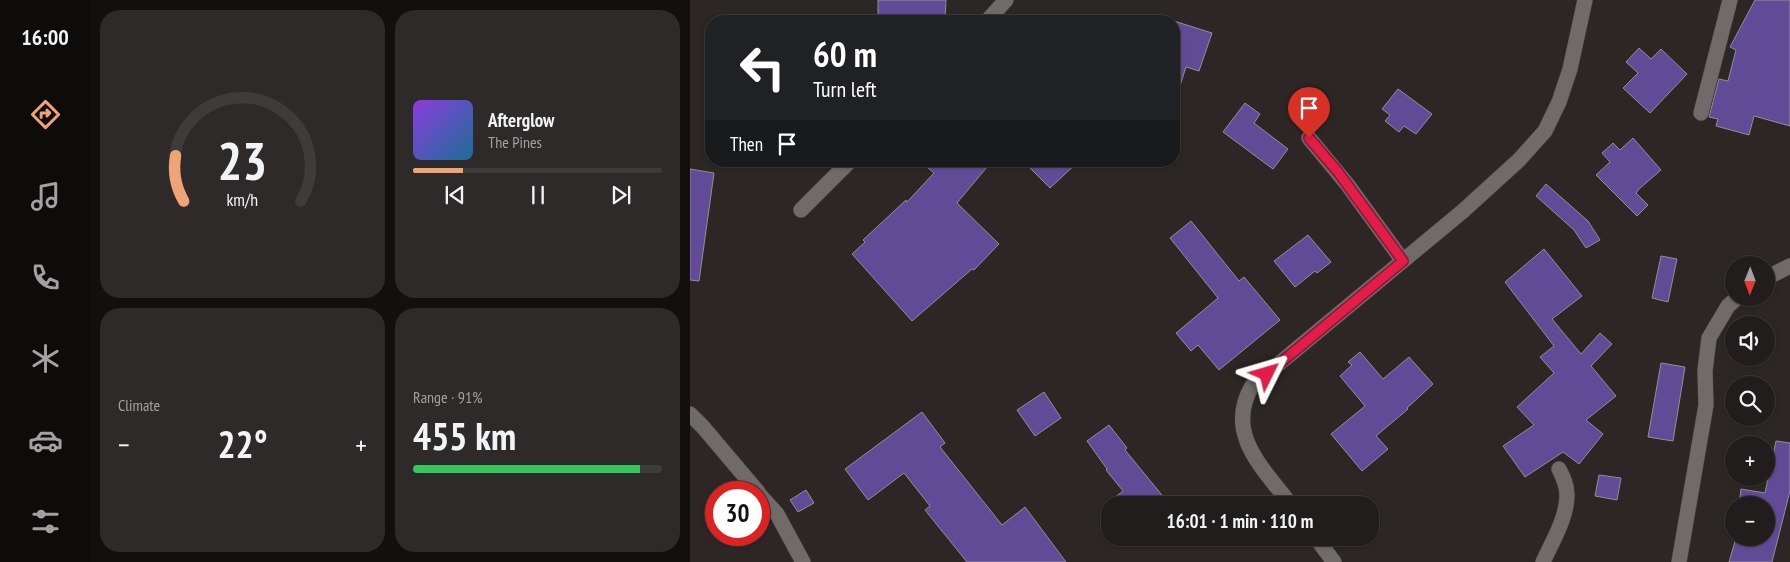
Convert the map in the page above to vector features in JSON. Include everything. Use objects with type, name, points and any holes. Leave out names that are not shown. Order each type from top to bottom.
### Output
[{"type":"street","points":[[992,15],[1006,0]]},
{"type":"street","points":[[1284,496],[1253,455],[1246,441],[1242,408],[1252,386],[1463,212],[1519,160],[1545,131],[1559,102],[1570,69],[1585,0]]},
{"type":"street","points":[[1701,113],[1730,0]]},
{"type":"street","points":[[1309,138],[1347,184],[1403,261]]},
{"type":"street","points":[[801,210],[844,167]]},
{"type":"street","points":[[1775,274],[1790,266]]},
{"type":"street","points":[[1679,562],[1706,404],[1705,371],[1709,338],[1728,306]]},
{"type":"street","points":[[690,414],[704,427],[748,481]]},
{"type":"street","points":[[1543,562],[1561,522],[1566,504],[1566,484],[1559,469]]},
{"type":"street","points":[[770,506],[777,514],[803,562]]},
{"type":"street","points":[[1322,546],[1334,562]]},
{"type":"building","points":[[878,0],[946,0],[945,15],[878,15]]},
{"type":"building","points":[[1755,0],[1790,0],[1790,126],[1754,116],[1749,135],[1716,126],[1718,119],[1709,117],[1719,79],[1728,81],[1736,50],[1730,47]]},
{"type":"building","points":[[1180,23],[1212,33],[1199,71],[1186,67],[1180,86]]},
{"type":"building","points":[[1639,48],[1651,59],[1661,49],[1687,74],[1650,113],[1623,88],[1638,73],[1626,62]]},
{"type":"building","points":[[1398,89],[1432,114],[1416,134],[1404,126],[1399,132],[1385,121],[1390,115],[1382,109]]},
{"type":"building","points":[[1245,103],[1260,114],[1254,123],[1288,149],[1273,169],[1223,132]]},
{"type":"building","points":[[1633,138],[1661,170],[1636,193],[1648,205],[1637,216],[1596,175],[1610,162],[1602,153],[1613,143],[1620,150]]},
{"type":"building","points":[[927,167],[987,167],[957,203],[999,244],[974,270],[972,269],[912,321],[852,254],[865,242],[863,240],[906,200],[907,202],[934,173]]},
{"type":"building","points":[[1029,167],[1073,167],[1050,188]]},
{"type":"building","points":[[690,169],[714,173],[699,281],[690,280]]},
{"type":"building","points":[[1546,184],[1588,221],[1600,240],[1586,248],[1574,230],[1536,196]]},
{"type":"building","points":[[1191,221],[1239,281],[1244,277],[1280,320],[1219,370],[1198,345],[1191,351],[1176,333],[1218,298],[1170,238]]},
{"type":"building","points":[[1308,235],[1331,262],[1317,273],[1315,271],[1295,287],[1274,261]]},
{"type":"building","points":[[1544,249],[1582,296],[1552,319],[1581,354],[1600,333],[1612,344],[1591,366],[1616,396],[1586,420],[1603,434],[1579,464],[1563,452],[1525,477],[1503,446],[1534,425],[1517,407],[1554,373],[1540,357],[1554,346],[1505,282]]},
{"type":"building","points":[[1661,256],[1677,259],[1668,302],[1652,298]]},
{"type":"building","points":[[1360,352],[1383,379],[1409,357],[1433,384],[1408,409],[1376,436],[1388,449],[1362,471],[1331,434],[1365,406],[1340,376],[1352,365],[1348,362]]},
{"type":"building","points":[[1661,363],[1685,367],[1673,441],[1648,437]]},
{"type":"building","points":[[1044,392],[1061,418],[1035,436],[1017,410]]},
{"type":"building","points":[[922,412],[945,443],[940,447],[1002,525],[1025,507],[1066,562],[967,562],[925,510],[930,506],[904,473],[868,500],[845,469]]},
{"type":"building","points":[[1109,425],[1127,448],[1125,450],[1163,496],[1117,496],[1123,491],[1106,470],[1087,441]]},
{"type":"building","points":[[1776,441],[1790,443],[1790,491],[1772,562],[1729,562],[1734,546],[1775,546],[1775,496],[1740,496],[1741,489],[1765,493],[1766,486],[1775,486]]},
{"type":"building","points":[[1599,475],[1621,478],[1617,500],[1595,496]]},
{"type":"building","points":[[806,490],[814,503],[798,512],[790,500]]},
{"type":"route","points":[[1267,374],[1403,261],[1338,172],[1309,138]]}]
